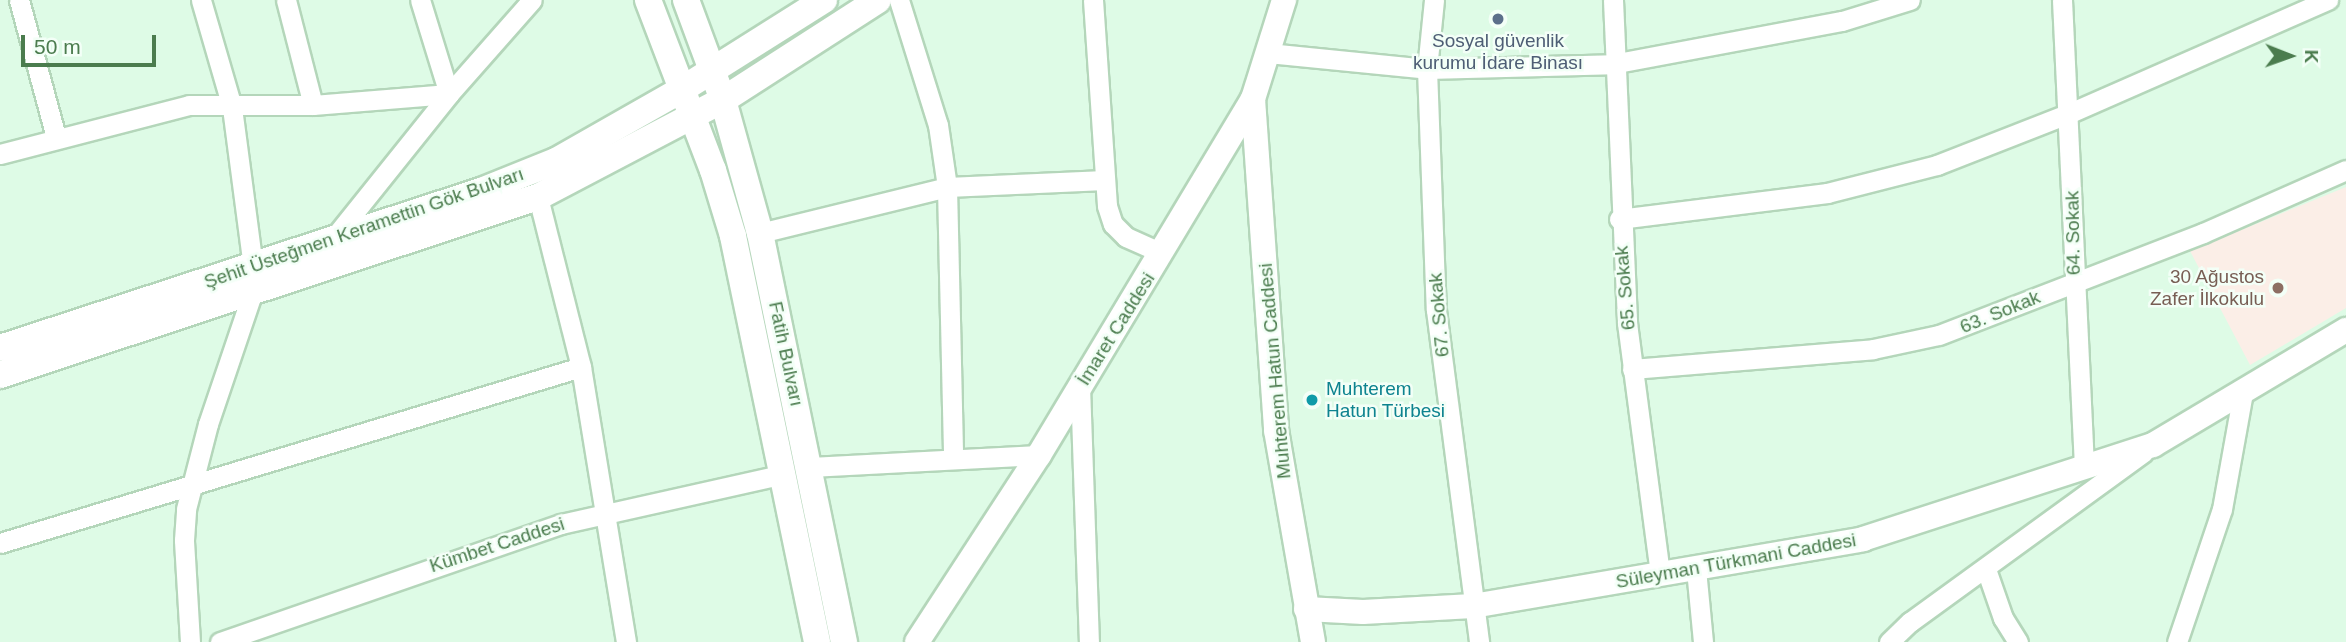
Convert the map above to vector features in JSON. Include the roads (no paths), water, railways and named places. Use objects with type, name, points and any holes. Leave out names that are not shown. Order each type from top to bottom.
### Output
[{"type":"main road","name":"Fatih Bulvarı","points":[[648,0],[733,236],[817,642]]},
{"type":"main road","name":"Fatih Bulvarı","points":[[686,0],[723,100],[760,233],[844,642]]},
{"type":"main road","name":"Şehit Üsteğmen Keramettin Gök Bulvarı","points":[[0,348],[253,267],[556,161],[713,71],[824,0]]},
{"type":"main road","name":"Şehit Üsteğmen Keramettin Gök Bulvarı","points":[[0,375],[538,198],[723,100],[878,0]]},
{"type":"street","points":[[19,0],[56,137]]},
{"type":"street","points":[[190,642],[184,540],[191,484],[252,294],[253,267],[232,107],[201,0]]},
{"type":"street","points":[[286,0],[313,105]]},
{"type":"street","points":[[419,0],[450,94]]},
{"type":"street","points":[[333,239],[450,94],[512,9],[532,0]]},
{"type":"street","points":[[899,0],[938,125],[947,187],[953,458]]},
{"type":"street","points":[[1093,0],[1105,180],[1113,224],[1144,248],[1162,253]]},
{"type":"street","name":"İmaret Caddesi","points":[[917,642],[1038,455],[1253,99],[1284,0]]},
{"type":"street","name":"67. Sokak","points":[[1434,0],[1427,69],[1436,310],[1479,642]]},
{"type":"street","name":"65. Sokak","points":[[1613,0],[1612,64],[1619,219],[1632,369],[1660,574]]},
{"type":"street","points":[[1268,53],[1427,69],[1612,64],[1842,21],[1910,0]]},
{"type":"street","name":"64. Sokak","points":[[2063,0],[2084,466]]},
{"type":"street","points":[[1619,219],[1827,193],[1937,165],[2070,113],[2328,0]]},
{"type":"street","points":[[0,155],[56,137],[189,105],[313,105],[450,94]]},
{"type":"street","name":"Muhterem Hatun Caddesi","points":[[1253,99],[1276,430],[1313,642]]},
{"type":"street","name":"63. Sokak","points":[[1632,369],[1873,349],[1939,335],[2203,233],[2346,170]]},
{"type":"street","points":[[760,233],[947,187],[1105,180]]},
{"type":"street","points":[[538,198],[581,367],[607,511],[626,642]]},
{"type":"street","name":"Süleyman Türkmani Caddesi","points":[[1306,609],[1363,612],[1473,606],[1863,539],[2153,445],[2346,330]]},
{"type":"street","points":[[0,543],[581,367]]},
{"type":"street","points":[[1080,386],[1089,642]]},
{"type":"street","points":[[2178,642],[2222,509],[2243,392]]},
{"type":"street","points":[[1889,642],[1910,622],[2153,445]]},
{"type":"street","points":[[810,467],[1038,455]]},
{"type":"street","name":"Kümbet Caddesi","points":[[220,642],[416,571],[607,511],[782,475]]},
{"type":"street","points":[[1696,569],[1703,642]]},
{"type":"street","points":[[1986,569],[2003,618],[2018,642]]},
{"type":"place","name":"Sosyal güvenlik kurumu İdare Binası","points":[[1498,19]]},
{"type":"place","name":"30 Ağustos Zafer İlkokulu","points":[[2278,288]]},
{"type":"place","name":"Muhterem Hatun Türbesi","points":[[1312,400]]}]
